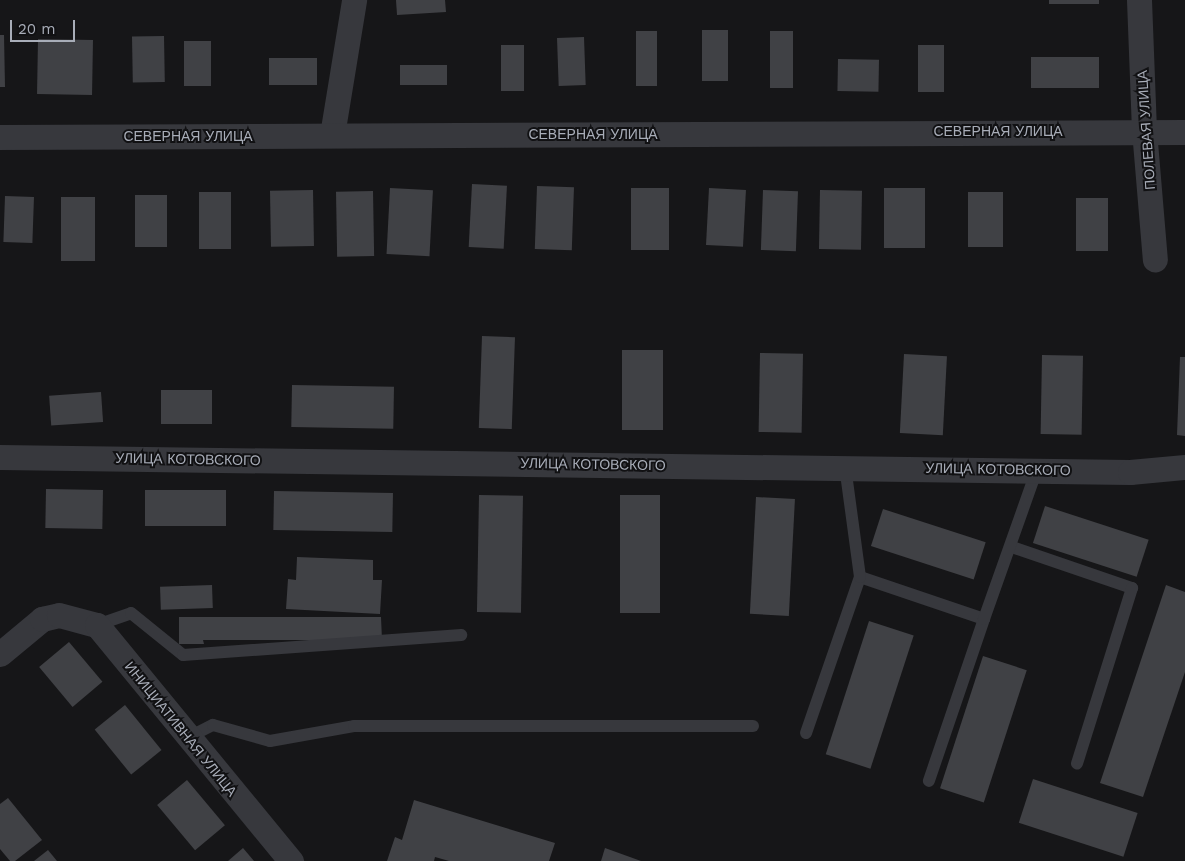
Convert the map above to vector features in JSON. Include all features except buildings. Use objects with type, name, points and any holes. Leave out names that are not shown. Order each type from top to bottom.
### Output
[{"type":"street","points":[[332,135],[354,0]]},
{"type":"street","name":"ПОЛЕВАЯ УЛИЦА","points":[[1139,0],[1144,130],[1155,260]]},
{"type":"street","name":"СЕВЕРНАЯ УЛИЦА","points":[[0,137],[1144,130],[1185,132]]},
{"type":"street","name":"УЛИЦА КОТОВСКОГО","points":[[0,458],[845,466],[1130,472],[1185,467]]},
{"type":"street","points":[[0,654],[30,627],[59,615],[97,625]]},
{"type":"street","name":"ИНИЦИАТИВНАЯ УЛИЦА","points":[[97,625],[187,738],[291,861]]},
{"type":"lane","points":[[806,733],[860,577],[845,466]]},
{"type":"lane","points":[[929,781],[984,619],[1012,547],[1036,469]]},
{"type":"lane","points":[[1012,547],[1132,588],[1077,764]]},
{"type":"lane","points":[[860,577],[984,619]]},
{"type":"lane","points":[[97,625],[131,613],[183,655],[461,635]]},
{"type":"lane","points":[[187,738],[213,725],[270,741],[354,726],[753,726]]}]
